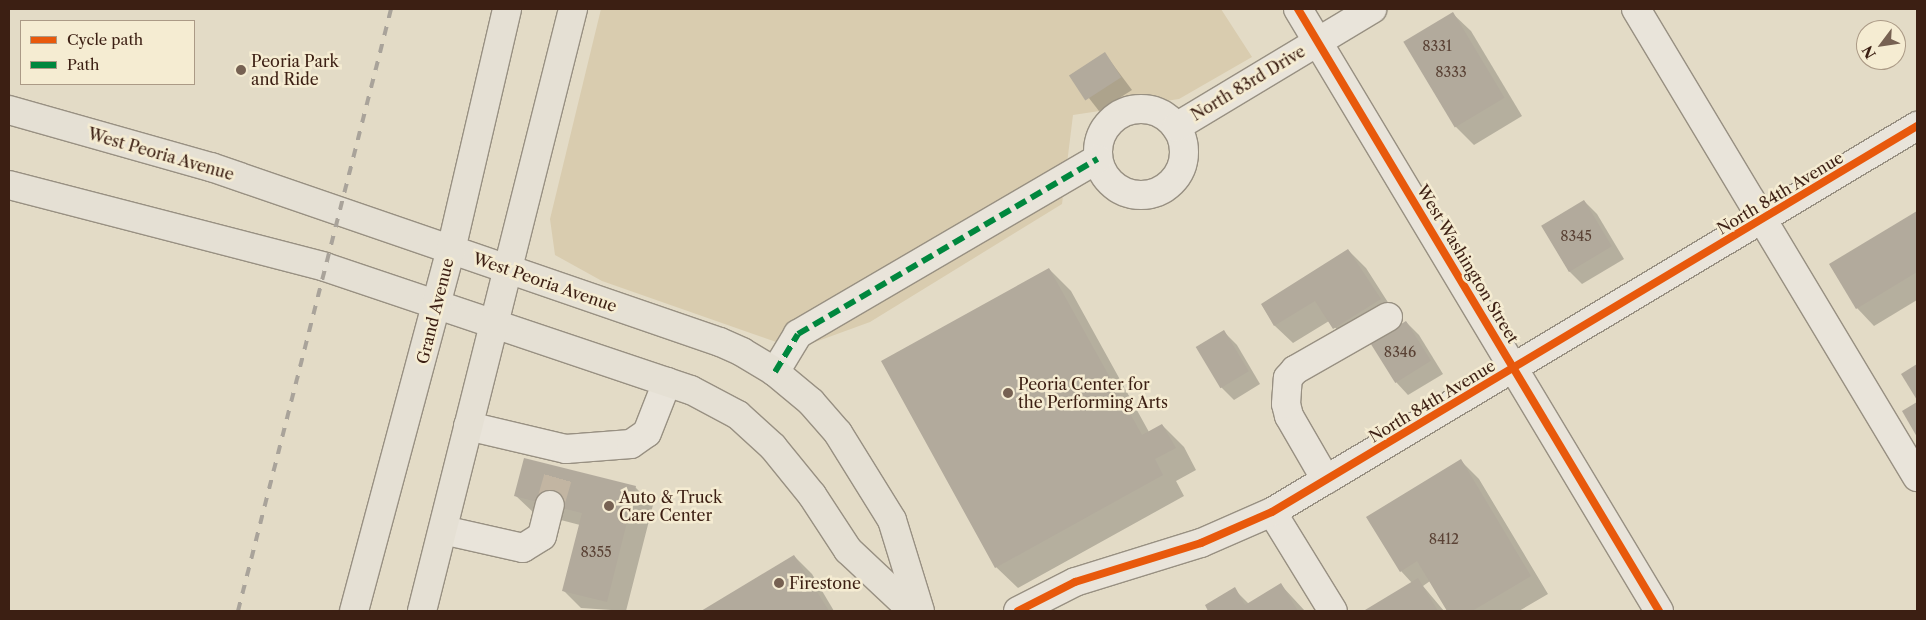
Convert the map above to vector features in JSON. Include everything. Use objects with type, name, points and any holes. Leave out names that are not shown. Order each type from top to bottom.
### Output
[{"type":"main road","name":"Grand Avenue","points":[[354,611],[451,250],[507,9]]},
{"type":"main road","points":[[422,611],[573,9]]},
{"type":"main road","name":"West Peoria Avenue","points":[[9,110],[211,167],[451,250],[506,271],[720,342],[776,372],[811,402],[838,433],[892,520],[920,611]]},
{"type":"main road","points":[[9,185],[325,267],[436,306],[691,390],[738,415],[773,447],[812,494],[848,550],[912,611]]},
{"type":"street","name":"West Washington Street","points":[[1298,9],[1659,611]]},
{"type":"street","name":"North 83rd Drive","points":[[1176,127],[1372,9]]},
{"type":"street","points":[[1636,9],[1917,477]]},
{"type":"street","name":"North 83rd Drive","points":[[1153,110],[1176,127],[1182,140],[1181,167],[1174,179],[1151,194],[1123,191],[1103,172],[1098,159],[1103,130],[1124,111],[1153,110]]},
{"type":"street","name":"North 84th Avenue","points":[[1018,611],[1075,582],[1201,542],[1272,512],[1763,220],[1917,126]]},
{"type":"street","points":[[776,372],[798,334],[1098,159]]},
{"type":"street","points":[[1326,480],[1289,416],[1286,404],[1288,378],[1295,370],[1388,317]]},
{"type":"street","points":[[468,426],[564,458],[631,444],[647,433],[667,382]]},
{"type":"street","points":[[443,530],[523,548],[542,536],[550,505]]},
{"type":"street","points":[[1272,512],[1333,611]]},
{"type":"shaded area","points":[[601,9],[1221,9],[1252,57],[1179,99],[1073,115],[1062,204],[870,322],[796,349],[602,281],[555,255],[550,219]]},
{"type":"building","points":[[1453,12],[1505,98],[1455,128],[1403,42]]},
{"type":"building","points":[[1105,52],[1121,77],[1085,101],[1069,75]]},
{"type":"building","points":[[1584,200],[1612,246],[1569,272],[1541,226]]},
{"type":"building","points":[[1917,211],[1917,272],[1856,309],[1829,264]]},
{"type":"building","points":[[1348,249],[1381,299],[1333,329],[1315,301],[1274,326],[1261,304]]},
{"type":"building","name":"Peoria Center for the Performing Arts","points":[[1049,268],[1142,435],[1162,424],[1176,448],[1155,459],[1163,475],[995,568],[881,361]]},
{"type":"building","points":[[1406,321],[1431,361],[1395,383],[1370,343]]},
{"type":"building","points":[[1224,330],[1249,371],[1220,388],[1196,347]]},
{"type":"building","points":[[1917,364],[1917,400],[1901,374]]},
{"type":"building","points":[[1917,402],[1917,437],[1902,411]]},
{"type":"building","points":[[524,458],[636,486],[607,602],[562,591],[582,513],[514,496]]},
{"type":"building","points":[[1461,459],[1531,576],[1472,611],[1447,611],[1417,561],[1400,572],[1366,517]]},
{"type":"building","name":"Firestone","points":[[794,555],[829,611],[701,611]]},
{"type":"building","points":[[1418,578],[1438,611],[1365,610]]},
{"type":"building","points":[[1281,583],[1298,611],[1208,611],[1205,605],[1235,587],[1245,605]]},
{"type":"tunnel","points":[[550,505],[561,467]]},
{"type":"railway","points":[[238,611],[391,9]]},
{"type":"marked path","points":[[775,372],[798,334],[1098,159]]},
{"type":"cycle path","points":[[1298,9],[1659,611]]},
{"type":"cycle path","points":[[1018,611],[1075,582],[1201,543],[1272,512],[1917,126]]},
{"type":"place","name":"Peoria Park and Ride","points":[[241,70]]},
{"type":"place","name":"Peoria Center for the Performing Arts","points":[[1008,393]]},
{"type":"place","name":"Auto & Truck Care Center","points":[[609,506]]},
{"type":"place","name":"Firestone","points":[[779,583]]}]
